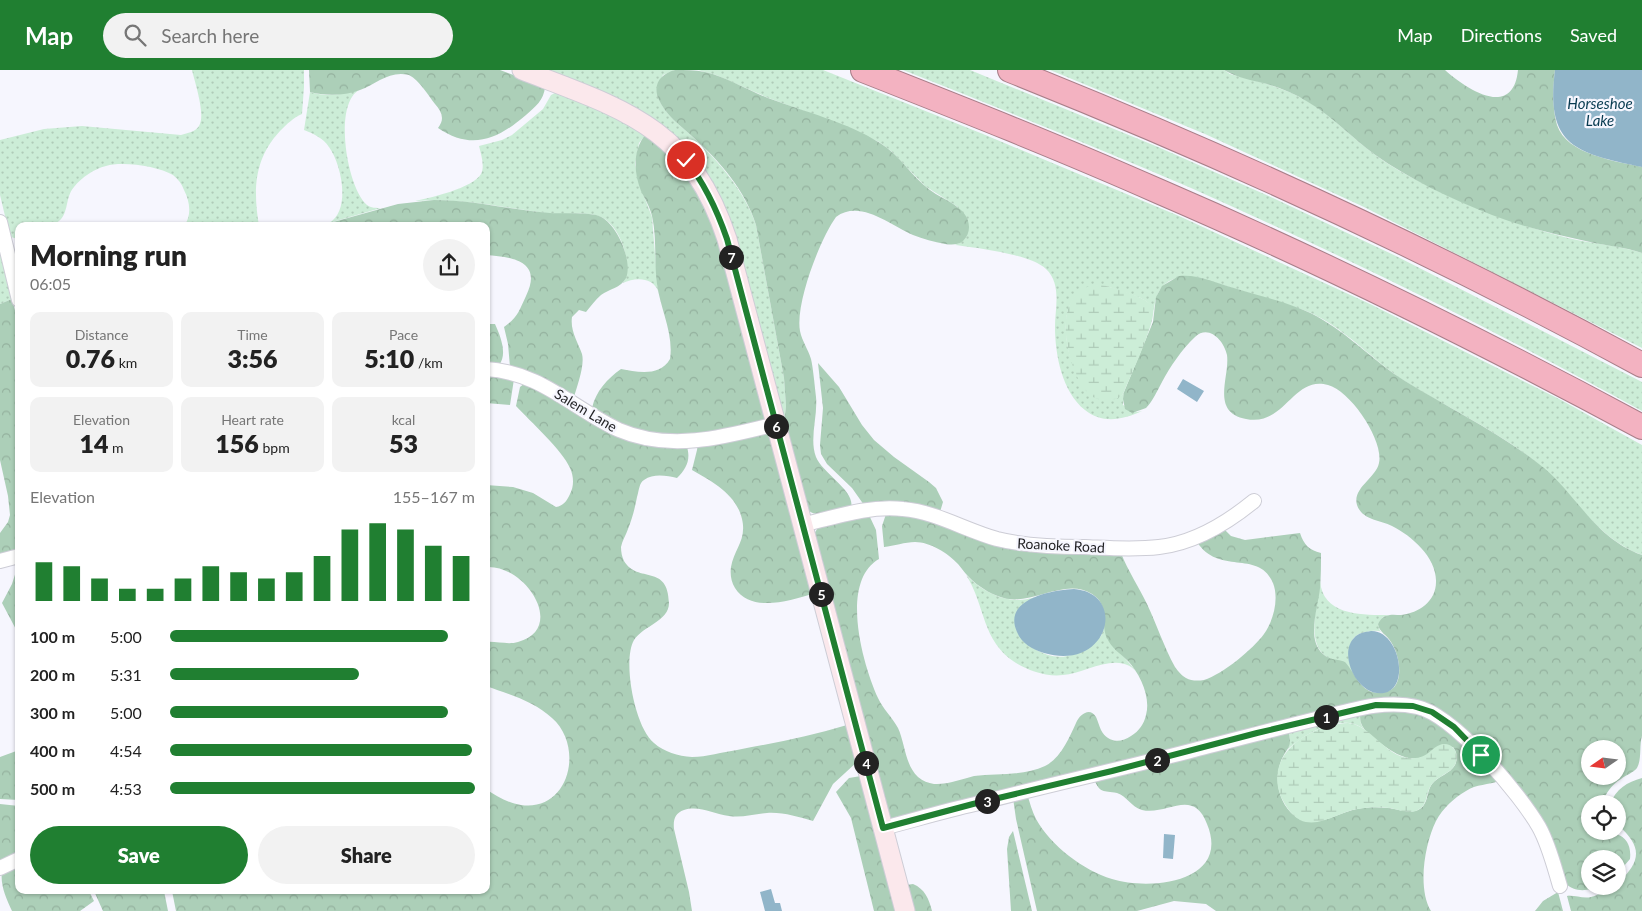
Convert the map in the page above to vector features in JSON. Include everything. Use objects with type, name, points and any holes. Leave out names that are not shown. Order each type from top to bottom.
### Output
[{"type":"highway","points":[[863,70],[1156,189],[1290,250],[1414,309],[1642,427]]},
{"type":"highway","points":[[1010,70],[1164,133],[1357,221],[1505,294],[1642,365]]},
{"type":"street","points":[[522,70],[606,102],[637,118],[672,145],[697,175],[717,212],[727,239],[905,911]]},
{"type":"street","points":[[0,222],[15,284]]},
{"type":"street","name":"Salem Lane","points":[[490,370],[510,372],[536,381],[614,427],[643,438],[691,442],[776,424]]},
{"type":"street","name":"Roanoke Road","points":[[802,525],[869,510],[901,508],[930,514],[985,535],[1021,544],[1148,548],[1169,545],[1195,537],[1230,519],[1254,501]]},
{"type":"street","points":[[0,562],[15,557]]},
{"type":"street","points":[[883,828],[1368,706],[1404,705],[1425,709],[1447,722],[1481,755],[1508,786],[1530,814],[1545,838],[1560,886]]},
{"type":"street","points":[[0,868],[15,861]]},
{"type":"green space","points":[[192,70],[304,70],[302,114],[293,119],[280,131],[271,142],[260,164],[256,187],[258,222],[187,222],[189,204],[177,178],[158,169],[140,165],[121,164],[102,167],[81,180],[71,191],[64,214],[58,222],[15,222],[15,238],[10,237],[0,195],[0,140],[44,129],[82,126],[181,135],[195,130],[199,126],[201,114]]},
{"type":"green space","points":[[309,70],[500,70],[545,87],[543,96],[538,103],[516,123],[495,136],[473,140],[450,135],[438,128],[442,119],[439,110],[420,84],[409,75],[396,74],[354,92],[328,95],[310,92]]},
{"type":"green space","points":[[544,70],[675,70],[663,75],[659,83],[657,94],[661,104],[669,115],[705,149],[731,179],[746,201],[756,225],[784,378],[786,406],[784,423],[703,170]]},
{"type":"green space","points":[[675,70],[713,74],[768,98],[854,129],[894,153],[930,190],[960,209],[968,220],[969,229],[966,238],[959,243],[950,245],[904,231],[885,220],[865,212],[845,212],[836,217],[816,256],[805,289],[799,319],[802,338],[811,359],[815,383],[816,404],[813,443],[816,457],[820,463],[849,495],[851,508],[822,514],[816,514],[807,509],[784,423],[786,406],[784,378],[756,225],[746,201],[731,178],[704,147],[669,115],[661,104],[657,93],[657,84],[662,77]]},
{"type":"green space","points":[[698,70],[823,70],[1179,216],[1370,304],[1561,400],[1642,445],[1642,555],[1625,547],[1596,525],[1559,484],[1532,459],[1485,428],[1403,380],[1327,322],[1299,308],[1200,278],[1182,277],[1168,282],[1158,293],[1154,311],[1148,302],[1143,299],[1102,286],[1094,286],[1082,291],[1071,302],[1066,319],[1066,338],[1071,358],[1079,377],[1089,391],[1101,399],[1115,398],[1124,392],[1123,405],[1137,412],[1142,411],[1127,417],[1113,419],[1105,419],[1092,414],[1077,402],[1065,383],[1061,372],[1055,338],[1056,289],[1051,275],[1046,269],[1028,259],[955,245],[959,243],[958,207],[925,186],[891,151],[879,142],[847,127],[766,97],[716,75]]},
{"type":"green space","points":[[903,70],[970,70],[1158,147],[1273,198],[1396,256],[1642,382],[1642,411],[1475,323],[1362,267],[1248,214],[1191,188]]},
{"type":"green space","points":[[1050,70],[1224,70],[1230,74],[1280,88],[1300,97],[1326,114],[1386,163],[1419,182],[1460,201],[1513,222],[1549,233],[1642,253],[1642,348],[1364,207],[1205,134]]},
{"type":"green space","points":[[1224,70],[1445,70],[1476,92],[1498,97],[1507,94],[1514,85],[1518,70],[1555,70],[1553,90],[1554,112],[1562,135],[1581,150],[1606,159],[1642,167],[1642,253],[1565,237],[1528,227],[1461,202],[1431,188],[1387,163],[1326,114],[1298,96],[1278,87],[1240,77]]},
{"type":"green space","points":[[359,90],[351,99],[346,112],[345,128],[349,165],[354,182],[360,196],[367,205],[381,208],[330,222],[336,217],[340,209],[342,198],[341,176],[338,165],[327,144],[304,130],[310,92],[334,95]]},
{"type":"green space","points":[[557,92],[592,106],[646,134],[639,143],[635,164],[640,186],[652,217],[658,291],[656,286],[648,281],[638,279],[623,283],[627,266],[623,246],[614,228],[608,221],[596,215],[555,214],[468,202],[415,201],[451,192],[476,179],[481,174],[483,167],[479,146],[502,140],[512,135],[543,109],[551,95]]},
{"type":"green space","points":[[646,134],[676,161],[699,192],[719,241],[765,417],[760,423],[695,434],[662,435],[630,428],[592,408],[596,396],[603,386],[621,369],[641,372],[654,371],[666,365],[670,359],[670,340],[657,284],[654,224],[650,209],[641,191],[636,169],[638,147]]},
{"type":"green space","points":[[434,200],[550,213],[595,215],[606,220],[612,226],[622,243],[628,271],[624,281],[618,286],[601,295],[586,312],[579,310],[572,317],[573,332],[583,359],[574,397],[510,367],[504,327],[520,310],[530,284],[531,275],[528,268],[522,263],[506,257],[490,255],[490,222],[333,222],[398,204]]},
{"type":"green space","points":[[0,250],[12,299],[0,304]]},
{"type":"green space","points":[[1179,276],[1186,276],[1200,278],[1280,301],[1313,314],[1334,327],[1405,381],[1528,455],[1556,479],[1588,516],[1612,539],[1642,555],[1642,736],[1637,768],[1626,776],[1626,740],[1581,740],[1581,785],[1614,785],[1606,795],[1581,795],[1581,840],[1626,840],[1630,850],[1630,859],[1626,864],[1626,850],[1581,850],[1581,890],[1569,886],[1565,883],[1548,837],[1484,753],[1404,702],[889,820],[814,534],[819,526],[869,515],[876,530],[879,559],[867,570],[860,586],[857,604],[861,646],[878,698],[898,728],[910,766],[918,777],[930,783],[944,784],[974,776],[1019,773],[1045,766],[1060,753],[1078,720],[1088,712],[1094,714],[1101,730],[1107,737],[1114,741],[1127,739],[1136,732],[1146,715],[1146,693],[1137,672],[1109,642],[1105,632],[1103,609],[1098,598],[1082,590],[1071,589],[1015,599],[996,595],[976,584],[954,560],[933,546],[915,542],[884,547],[882,526],[886,514],[924,518],[984,540],[1121,553],[1147,604],[1175,667],[1190,680],[1204,680],[1212,677],[1253,647],[1268,628],[1273,616],[1276,595],[1273,583],[1267,573],[1249,564],[1216,558],[1206,552],[1197,542],[1224,529],[1231,536],[1245,540],[1300,533],[1303,541],[1308,546],[1321,553],[1320,588],[1314,623],[1315,640],[1318,648],[1328,657],[1345,662],[1360,684],[1370,691],[1377,693],[1385,692],[1392,689],[1396,684],[1399,670],[1397,655],[1391,642],[1378,624],[1385,616],[1408,614],[1425,605],[1430,600],[1435,589],[1435,573],[1428,556],[1415,542],[1400,530],[1367,517],[1359,510],[1356,499],[1358,493],[1374,473],[1379,463],[1376,442],[1364,418],[1356,407],[1337,389],[1328,385],[1316,384],[1306,387],[1297,393],[1270,416],[1259,419],[1246,419],[1235,415],[1228,409],[1225,401],[1227,355],[1223,344],[1215,336],[1205,332],[1195,337],[1181,353],[1146,408],[1132,413],[1125,409],[1124,392],[1153,322],[1156,297],[1162,286]]},
{"type":"green space","points":[[1101,285],[1138,296],[1153,308],[1147,336],[1124,392],[1119,397],[1111,400],[1095,398],[1083,387],[1075,372],[1066,334],[1067,315],[1072,299],[1083,288]]},
{"type":"green space","points":[[12,299],[15,311],[15,552],[0,556],[0,533],[8,522],[10,515],[0,460],[0,304]]},
{"type":"green space","points":[[490,324],[495,324],[501,339],[503,356],[499,365],[490,364]]},
{"type":"green space","points":[[818,363],[839,387],[862,425],[874,440],[936,488],[943,502],[940,512],[864,505],[852,488],[827,464],[821,454],[820,445],[823,408]]},
{"type":"green space","points":[[490,376],[514,379],[510,405],[490,403]]},
{"type":"green space","points":[[525,383],[595,423],[687,447],[687,464],[677,478],[656,476],[648,478],[641,483],[632,517],[621,547],[623,559],[630,568],[658,578],[664,583],[667,591],[668,609],[660,619],[634,640],[629,663],[632,694],[636,709],[641,724],[654,743],[672,753],[698,757],[820,733],[847,725],[857,762],[833,784],[813,821],[779,813],[734,816],[706,810],[690,809],[678,813],[674,820],[674,829],[692,911],[176,911],[173,894],[490,894],[490,792],[511,803],[521,805],[537,804],[551,798],[561,788],[567,775],[569,760],[568,745],[562,730],[552,718],[537,707],[490,688],[490,642],[514,643],[532,635],[539,624],[540,612],[535,598],[527,586],[515,576],[501,569],[490,568],[490,485],[513,487],[533,493],[556,507],[561,506],[566,501],[573,485],[570,468],[566,461],[554,445],[516,406],[520,387]]},
{"type":"green space","points":[[764,433],[769,434],[812,594],[793,600],[771,603],[760,603],[751,600],[742,596],[735,588],[731,570],[743,533],[739,510],[735,502],[723,490],[692,470],[698,446]]},
{"type":"green space","points":[[15,575],[15,627],[2,603]]},
{"type":"green space","points":[[966,575],[989,592],[1007,599],[1016,600],[1035,597],[1020,609],[1016,628],[1031,647],[1047,655],[1063,657],[1071,655],[1101,636],[1105,625],[1106,632],[1114,645],[1136,671],[1140,677],[1133,668],[1124,664],[1104,664],[1073,673],[1051,675],[1038,673],[1016,663],[996,644],[990,634]]},
{"type":"green space","points":[[1320,581],[1323,593],[1328,601],[1336,607],[1367,615],[1389,615],[1383,617],[1378,624],[1382,632],[1372,631],[1359,634],[1351,643],[1349,656],[1354,676],[1347,666],[1321,652],[1317,644],[1314,623]]},
{"type":"green space","points":[[1416,710],[1445,724],[1499,781],[1474,787],[1462,794],[1445,808],[1436,821],[1429,841],[1424,866],[1424,890],[1431,911],[1216,911],[1206,904],[1174,901],[1137,911],[1037,911],[1013,798],[1027,794],[1032,810],[1042,829],[1069,856],[1090,870],[1112,879],[1128,882],[1147,884],[1166,882],[1183,878],[1198,870],[1208,859],[1211,844],[1207,824],[1201,813],[1194,807],[1187,805],[1179,805],[1161,810],[1142,810],[1120,794],[1100,789],[1094,779],[1287,729],[1290,744],[1280,764],[1278,785],[1285,806],[1295,816],[1310,822],[1372,807],[1414,811],[1422,808],[1426,802],[1432,784],[1455,765],[1457,758],[1453,747],[1436,748],[1422,757],[1408,758],[1401,756],[1368,734],[1361,724],[1360,712]]},
{"type":"green space","points":[[1360,712],[1361,724],[1364,729],[1355,724],[1335,724],[1314,731],[1288,749],[1290,739],[1287,729]]},
{"type":"green space","points":[[1348,723],[1364,729],[1393,752],[1409,758],[1421,757],[1439,745],[1450,745],[1456,752],[1456,762],[1452,769],[1432,784],[1424,805],[1418,810],[1407,812],[1385,808],[1362,808],[1322,821],[1307,822],[1300,820],[1291,813],[1281,797],[1277,781],[1279,767],[1285,755],[1294,744],[1306,735],[1334,725]]},
{"type":"green space","points":[[15,751],[15,800],[0,799],[0,757]]},
{"type":"green space","points":[[861,776],[897,911],[874,911],[851,818],[836,792],[849,778]]},
{"type":"green space","points":[[1642,778],[1642,911],[1571,911],[1567,896],[1585,898],[1598,895],[1626,895],[1626,875],[1635,860],[1636,854],[1632,840],[1626,833],[1626,795],[1614,795],[1632,782]]},
{"type":"green space","points":[[0,804],[15,806],[15,857],[0,864]]},
{"type":"green space","points":[[1013,831],[1032,911],[1011,911],[1007,849],[1009,837]]},
{"type":"green space","points":[[15,865],[15,894],[90,894],[94,901],[80,911],[12,911],[3,886],[2,871]]},
{"type":"green space","points":[[913,884],[926,895],[932,911],[913,911],[906,885]]},
{"type":"green space","points":[[1558,892],[1563,911],[1535,911],[1543,901]]},
{"type":"green space","points":[[95,894],[165,894],[168,911],[103,911]]},
{"type":"water","name":"Horseshoe Lake","points":[[1555,70],[1642,70],[1642,167],[1600,157],[1570,142],[1561,131],[1555,116],[1553,96]]},
{"type":"water","points":[[1183,379],[1204,391],[1197,402],[1177,389]]},
{"type":"water","points":[[1074,589],[1091,594],[1101,603],[1105,616],[1104,630],[1096,642],[1084,652],[1066,656],[1044,653],[1025,643],[1017,632],[1014,621],[1016,612],[1023,604],[1042,594]]},
{"type":"water","points":[[1364,632],[1381,633],[1389,640],[1395,649],[1398,660],[1399,671],[1397,681],[1392,689],[1384,693],[1374,692],[1358,682],[1349,663],[1348,654],[1354,638]]},
{"type":"water","points":[[1164,834],[1175,835],[1173,859],[1163,858]]},
{"type":"water","points":[[771,889],[775,903],[780,903],[782,911],[765,911],[760,892]]},
{"type":"route","points":[[686,160],[706,188],[727,239],[883,828],[1257,733],[1376,705],[1413,706],[1432,712],[1454,727],[1481,755]]}]
